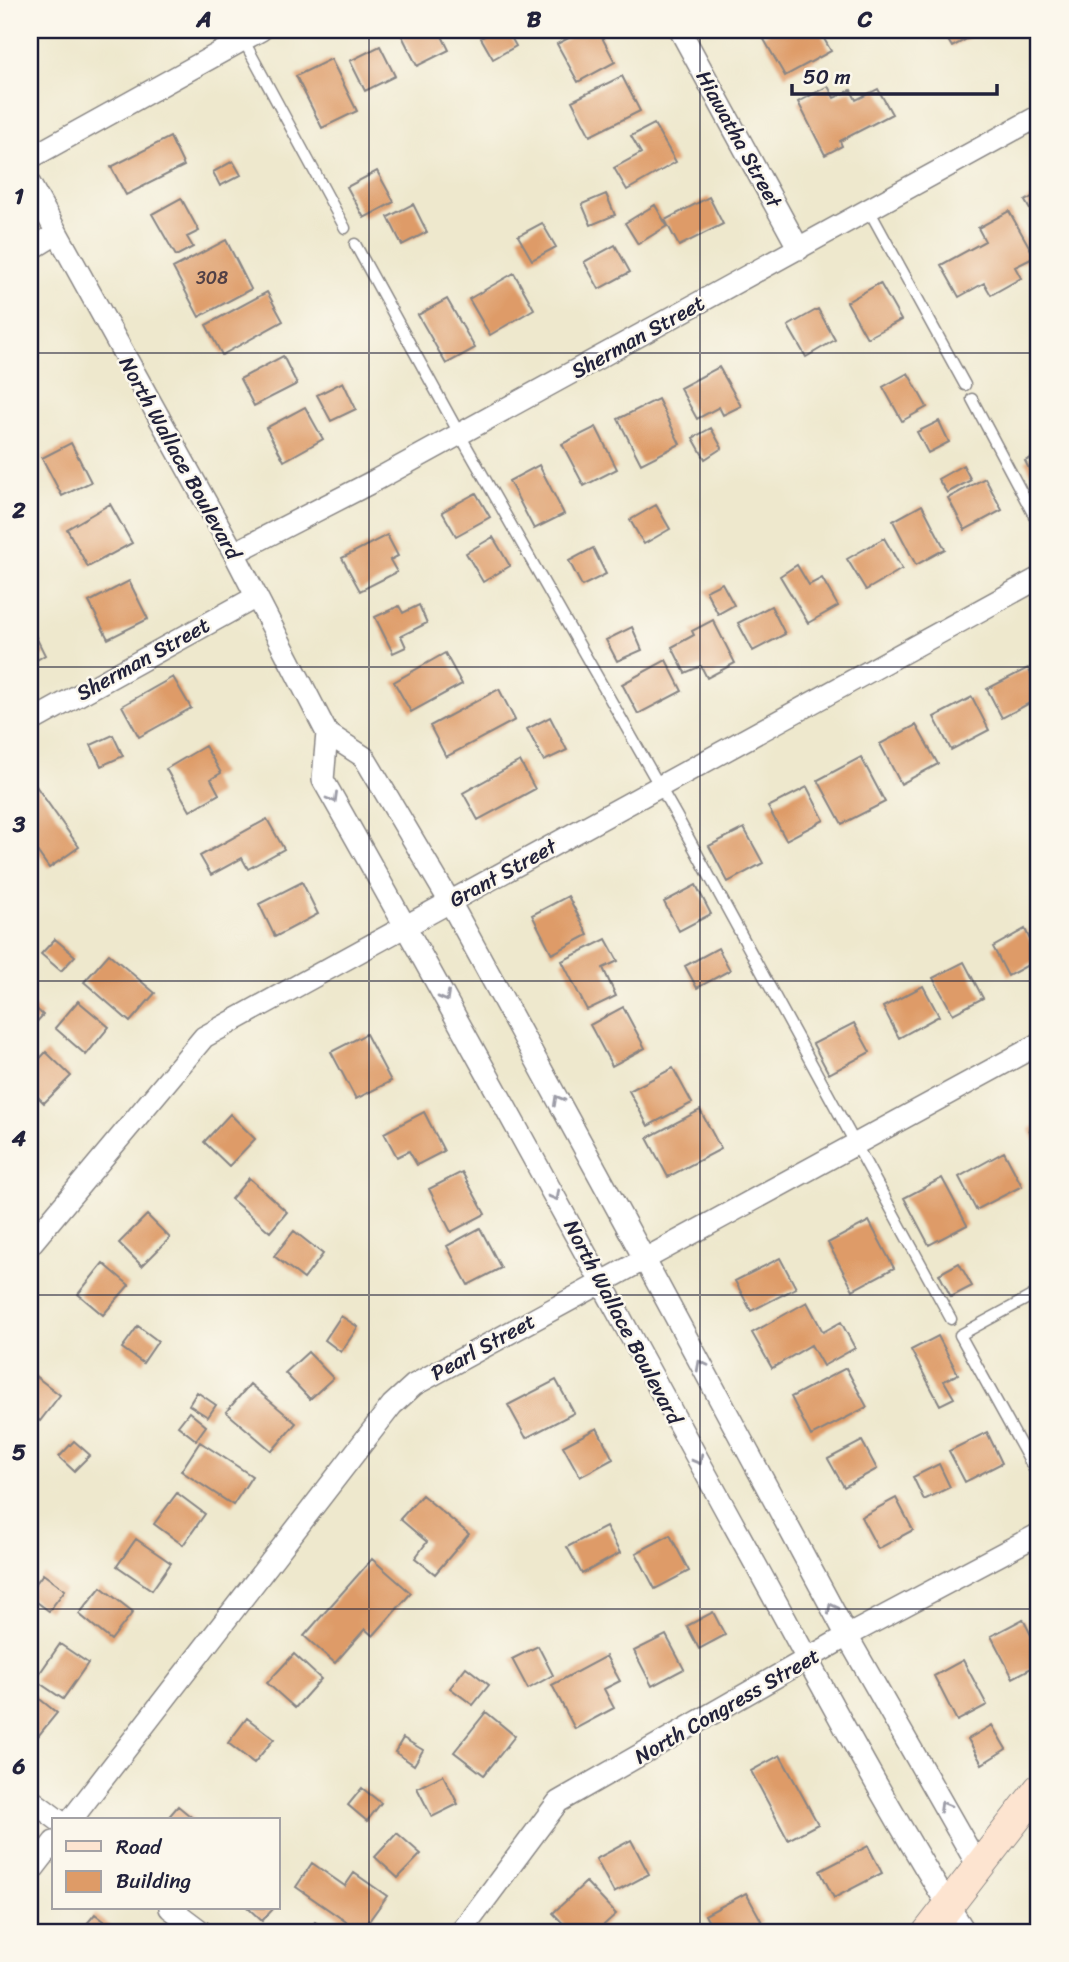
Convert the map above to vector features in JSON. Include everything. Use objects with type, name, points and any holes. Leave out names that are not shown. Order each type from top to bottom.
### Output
[{"type":"street","name":"Hiawatha Street","points":[[680,30],[799,248]]},
{"type":"street","points":[[30,158],[248,33]]},
{"type":"street","name":"Sherman Street","points":[[234,553],[460,435],[1039,117]]},
{"type":"street","name":"North Wallace Boulevard","points":[[30,184],[234,553],[327,733],[363,757],[450,902],[847,1636],[978,1866]]},
{"type":"street","points":[[30,250],[56,234]]},
{"type":"street","name":"Grant Street","points":[[30,1244],[204,1037],[1039,578]]},
{"type":"street","name":"Sherman Street","points":[[30,722],[256,597]]},
{"type":"street","name":"North Wallace Boulevard","points":[[327,733],[323,780],[584,1247],[807,1659],[929,1877],[965,1932]]},
{"type":"street","name":"Pearl Street","points":[[73,1818],[391,1405],[414,1385],[1039,1044]]},
{"type":"street","name":"North Congress Street","points":[[461,1932],[558,1802],[847,1636],[1039,1534]]},
{"type":"street","points":[[928,1932],[1039,1789]]},
{"type":"street","points":[[30,1799],[55,1818]]},
{"type":"street","points":[[30,1873],[52,1845]]},
{"type":"street","points":[[173,1910],[202,1932]]},
{"type":"lane","points":[[248,33],[345,228]]},
{"type":"lane","points":[[869,210],[965,385]]},
{"type":"lane","points":[[355,244],[660,787],[951,1319]]},
{"type":"lane","points":[[972,399],[1039,525]]},
{"type":"lane","points":[[1039,1292],[960,1335],[1039,1478]]},
{"type":"building","points":[[439,30],[449,50],[417,66],[400,32]]},
{"type":"building","points":[[495,30],[507,30],[516,46],[493,59],[481,38]]},
{"type":"building","points":[[584,30],[598,30],[615,62],[578,82],[557,44]]},
{"type":"building","points":[[773,30],[819,30],[831,51],[785,76],[762,36]]},
{"type":"building","points":[[942,30],[983,30],[952,47]]},
{"type":"building","points":[[380,46],[395,76],[365,91],[350,61]]},
{"type":"building","points":[[331,59],[357,111],[322,128],[296,76]]},
{"type":"building","points":[[622,76],[640,111],[590,136],[572,101]]},
{"type":"building","points":[[828,86],[834,98],[851,90],[856,100],[878,89],[892,114],[840,141],[842,146],[825,155],[798,102]]},
{"type":"building","points":[[654,124],[676,162],[627,190],[614,168],[641,153],[631,136]]},
{"type":"building","points":[[170,137],[184,166],[126,195],[111,167]]},
{"type":"building","points":[[233,161],[241,175],[220,186],[213,172]]},
{"type":"building","points":[[377,171],[394,202],[364,218],[347,187]]},
{"type":"building","points":[[1039,193],[1039,225],[1025,201]]},
{"type":"building","points":[[606,194],[615,215],[591,225],[582,204]]},
{"type":"building","points":[[709,197],[723,224],[679,246],[665,220]]},
{"type":"building","points":[[181,198],[199,231],[187,237],[193,247],[176,256],[152,214]]},
{"type":"building","points":[[413,204],[427,232],[402,245],[388,217]]},
{"type":"building","points":[[655,205],[667,226],[638,244],[625,223]]},
{"type":"building","points":[[1009,211],[1035,257],[1015,267],[1021,278],[991,295],[984,283],[959,297],[941,265],[985,241],[978,228]]},
{"type":"building","points":[[542,223],[556,247],[532,260],[518,236]]},
{"type":"building","points":[[226,240],[251,289],[199,317],[173,268]]},
{"type":"building","points":[[615,245],[630,272],[599,289],[584,262]]},
{"type":"building","points":[[514,273],[534,309],[490,335],[469,299]]},
{"type":"building","points":[[880,283],[901,320],[867,338],[847,302]]},
{"type":"building","points":[[267,292],[283,321],[222,355],[206,325]]},
{"type":"building","points":[[447,299],[475,348],[446,364],[418,315]]},
{"type":"building","points":[[818,309],[835,340],[806,357],[788,326]]},
{"type":"building","points":[[283,356],[297,384],[254,406],[240,379]]},
{"type":"building","points":[[719,367],[741,406],[723,415],[719,407],[697,419],[680,388]]},
{"type":"building","points":[[908,373],[927,407],[902,421],[883,387]]},
{"type":"building","points":[[343,382],[356,409],[331,421],[317,395]]},
{"type":"building","points":[[658,399],[680,444],[641,464],[618,419]]},
{"type":"building","points":[[305,407],[323,439],[284,461],[266,428]]},
{"type":"building","points":[[939,421],[949,442],[928,453],[917,432]]},
{"type":"building","points":[[596,427],[617,469],[584,486],[562,444]]},
{"type":"building","points":[[711,428],[722,448],[705,459],[693,438]]},
{"type":"building","points":[[71,443],[91,482],[62,496],[42,458]]},
{"type":"building","points":[[1039,454],[1039,488],[1025,461]]},
{"type":"building","points":[[539,465],[564,514],[534,529],[509,481]]},
{"type":"building","points":[[963,465],[971,480],[947,493],[938,479]]},
{"type":"building","points":[[985,478],[1002,510],[965,530],[948,498]]},
{"type":"building","points":[[476,493],[490,517],[456,536],[442,512]]},
{"type":"building","points":[[110,504],[132,543],[88,567],[67,529]]},
{"type":"building","points":[[656,505],[670,529],[644,544],[630,520]]},
{"type":"building","points":[[922,505],[945,549],[916,565],[893,521]]},
{"type":"building","points":[[387,535],[398,556],[390,560],[397,572],[360,591],[342,558]]},
{"type":"building","points":[[493,537],[510,566],[483,582],[466,553]]},
{"type":"building","points":[[884,538],[902,569],[866,590],[847,559]]},
{"type":"building","points":[[593,548],[606,574],[582,586],[569,561]]},
{"type":"building","points":[[797,565],[809,585],[822,578],[838,606],[808,623],[780,576]]},
{"type":"building","points":[[129,581],[148,619],[108,639],[89,602]]},
{"type":"building","points":[[722,583],[734,605],[718,614],[706,591]]},
{"type":"building","points":[[419,605],[427,623],[401,636],[406,647],[393,653],[375,617],[399,606],[403,613]]},
{"type":"building","points":[[771,606],[785,634],[753,651],[738,623]]},
{"type":"building","points":[[713,620],[735,663],[707,678],[701,666],[685,673],[672,647],[694,635],[692,631]]},
{"type":"building","points":[[30,625],[45,655],[30,664]]},
{"type":"building","points":[[632,627],[642,650],[617,661],[606,640]]},
{"type":"building","points":[[445,653],[462,684],[411,712],[394,682]]},
{"type":"building","points":[[666,660],[682,691],[638,714],[622,684]]},
{"type":"building","points":[[1028,668],[1039,689],[1039,698],[1002,718],[987,689]]},
{"type":"building","points":[[173,677],[191,708],[139,737],[122,706]]},
{"type":"building","points":[[499,689],[515,720],[446,757],[430,726]]},
{"type":"building","points":[[972,697],[989,730],[951,750],[934,717]]},
{"type":"building","points":[[550,717],[567,750],[544,761],[527,729]]},
{"type":"building","points":[[916,725],[938,764],[901,784],[880,744]]},
{"type":"building","points":[[113,735],[123,756],[101,766],[91,745]]},
{"type":"building","points":[[205,746],[221,773],[211,779],[219,794],[190,811],[166,769]]},
{"type":"building","points":[[861,757],[885,802],[842,824],[818,780]]},
{"type":"building","points":[[520,761],[535,789],[478,820],[463,793]]},
{"type":"building","points":[[36,786],[79,847],[49,868],[30,841],[30,791]]},
{"type":"building","points":[[807,787],[824,820],[786,840],[768,807]]},
{"type":"building","points":[[267,819],[284,849],[248,869],[242,858],[211,875],[200,856]]},
{"type":"building","points":[[744,828],[763,863],[728,882],[709,846]]},
{"type":"building","points":[[302,882],[318,914],[275,937],[259,904]]},
{"type":"building","points":[[696,885],[711,914],[679,931],[664,902]]},
{"type":"building","points":[[568,896],[588,935],[552,954],[532,915]]},
{"type":"building","points":[[1025,929],[1039,959],[1008,976],[993,947]]},
{"type":"building","points":[[55,939],[75,956],[61,971],[41,954]]},
{"type":"building","points":[[606,939],[618,961],[603,968],[616,996],[587,1010],[562,961]]},
{"type":"building","points":[[718,948],[730,970],[697,988],[685,966]]},
{"type":"building","points":[[109,954],[155,993],[130,1022],[84,982]]},
{"type":"building","points":[[964,962],[983,998],[953,1014],[933,978]]},
{"type":"building","points":[[923,986],[939,1016],[899,1038],[883,1007]]},
{"type":"building","points":[[78,1001],[109,1027],[86,1055],[55,1028]]},
{"type":"building","points":[[30,1003],[43,1015],[31,1028],[30,1027]]},
{"type":"building","points":[[623,1007],[645,1048],[612,1066],[590,1025]]},
{"type":"building","points":[[854,1023],[870,1052],[829,1074],[813,1044]]},
{"type":"building","points":[[366,1034],[391,1081],[356,1099],[331,1052]]},
{"type":"building","points":[[46,1052],[71,1076],[44,1103],[30,1089],[30,1069]]},
{"type":"building","points":[[673,1068],[692,1103],[648,1126],[629,1091]]},
{"type":"building","points":[[700,1110],[721,1149],[668,1177],[647,1138]]},
{"type":"building","points":[[424,1112],[444,1151],[417,1165],[409,1151],[397,1157],[384,1133]]},
{"type":"building","points":[[230,1114],[255,1139],[229,1166],[204,1142]]},
{"type":"building","points":[[1039,1123],[1039,1148],[1029,1129]]},
{"type":"building","points":[[1004,1152],[1022,1186],[976,1210],[959,1177]]},
{"type":"building","points":[[462,1172],[485,1214],[451,1232],[429,1189]]},
{"type":"building","points":[[249,1178],[287,1212],[270,1232],[231,1199]]},
{"type":"building","points":[[942,1178],[967,1225],[929,1245],[904,1198]]},
{"type":"building","points":[[147,1215],[170,1238],[142,1266],[119,1243]]},
{"type":"building","points":[[869,1221],[894,1268],[853,1290],[828,1243]]},
{"type":"building","points":[[480,1228],[501,1268],[468,1285],[447,1246]]},
{"type":"building","points":[[294,1231],[323,1254],[304,1279],[274,1256]]},
{"type":"building","points":[[780,1258],[796,1288],[751,1311],[735,1281]]},
{"type":"building","points":[[103,1263],[129,1285],[103,1315],[78,1294]]},
{"type":"building","points":[[959,1263],[972,1286],[951,1297],[939,1274]]},
{"type":"building","points":[[807,1302],[823,1332],[841,1322],[855,1348],[823,1366],[811,1345],[772,1368],[752,1333]]},
{"type":"building","points":[[341,1316],[358,1327],[341,1352],[325,1340]]},
{"type":"building","points":[[138,1326],[158,1341],[143,1363],[122,1348]]},
{"type":"building","points":[[938,1336],[958,1374],[944,1381],[954,1398],[940,1405],[911,1350]]},
{"type":"building","points":[[308,1352],[333,1378],[310,1399],[285,1373]]},
{"type":"building","points":[[846,1368],[867,1407],[811,1436],[791,1397]]},
{"type":"building","points":[[30,1372],[60,1395],[40,1421],[30,1413]]},
{"type":"building","points":[[556,1380],[574,1413],[526,1438],[508,1405]]},
{"type":"building","points":[[250,1384],[296,1423],[272,1451],[226,1412]]},
{"type":"building","points":[[197,1392],[216,1405],[208,1417],[189,1405]]},
{"type":"building","points":[[189,1412],[206,1426],[196,1440],[178,1426]]},
{"type":"building","points":[[597,1428],[613,1459],[580,1477],[563,1446]]},
{"type":"building","points":[[987,1432],[1002,1463],[965,1482],[949,1451]]},
{"type":"building","points":[[74,1441],[90,1455],[74,1471],[59,1457]]},
{"type":"building","points":[[862,1441],[877,1469],[844,1487],[828,1459]]},
{"type":"building","points":[[200,1442],[252,1476],[233,1505],[181,1471]]},
{"type":"building","points":[[939,1464],[950,1487],[924,1500],[913,1477]]},
{"type":"building","points":[[177,1493],[205,1514],[183,1545],[154,1524]]},
{"type":"building","points":[[422,1495],[469,1534],[435,1574],[415,1558],[427,1542],[400,1519]]},
{"type":"building","points":[[896,1498],[913,1530],[878,1549],[861,1517]]},
{"type":"building","points":[[606,1527],[620,1553],[582,1574],[567,1547]]},
{"type":"building","points":[[670,1535],[689,1571],[655,1589],[636,1553]]},
{"type":"building","points":[[136,1539],[171,1563],[152,1590],[117,1566]]},
{"type":"building","points":[[372,1559],[411,1593],[373,1636],[365,1629],[335,1663],[304,1636]]},
{"type":"building","points":[[43,1574],[65,1590],[49,1611],[30,1597],[30,1591]]},
{"type":"building","points":[[101,1587],[133,1612],[111,1640],[79,1614]]},
{"type":"building","points":[[713,1612],[725,1635],[699,1649],[687,1626]]},
{"type":"building","points":[[1023,1619],[1039,1651],[1039,1664],[1013,1678],[991,1636]]},
{"type":"building","points":[[666,1635],[684,1669],[652,1686],[634,1651]]},
{"type":"building","points":[[60,1644],[88,1663],[63,1699],[35,1680]]},
{"type":"building","points":[[538,1646],[553,1675],[528,1689],[512,1659]]},
{"type":"building","points":[[294,1654],[321,1679],[295,1708],[267,1683]]},
{"type":"building","points":[[606,1656],[620,1681],[604,1689],[614,1708],[575,1729],[552,1685]]},
{"type":"building","points":[[963,1660],[987,1705],[957,1721],[934,1676]]},
{"type":"building","points":[[466,1667],[489,1685],[473,1705],[450,1688]]},
{"type":"building","points":[[30,1693],[57,1713],[30,1746]]},
{"type":"building","points":[[486,1712],[515,1736],[484,1775],[454,1752]]},
{"type":"building","points":[[247,1718],[274,1739],[254,1763],[228,1743]]},
{"type":"building","points":[[992,1725],[1006,1749],[982,1764],[968,1739]]},
{"type":"building","points":[[403,1738],[423,1750],[414,1765],[395,1752]]},
{"type":"building","points":[[780,1755],[818,1824],[788,1840],[751,1771]]},
{"type":"building","points":[[443,1775],[458,1804],[432,1817],[417,1788]]},
{"type":"building","points":[[362,1788],[381,1803],[367,1821],[348,1805]]},
{"type":"building","points":[[178,1806],[193,1818],[168,1818]]},
{"type":"building","points":[[397,1833],[421,1854],[398,1878],[375,1857]]},
{"type":"building","points":[[631,1840],[649,1874],[614,1893],[596,1859]]},
{"type":"building","points":[[868,1846],[882,1873],[834,1898],[820,1871]]},
{"type":"building","points":[[312,1863],[345,1886],[354,1873],[387,1896],[361,1932],[296,1887]]},
{"type":"building","points":[[586,1882],[616,1914],[596,1932],[571,1932],[553,1913]]},
{"type":"building","points":[[746,1893],[762,1922],[743,1932],[714,1932],[705,1915]]},
{"type":"building","points":[[250,1910],[272,1910],[262,1921]]},
{"type":"building","points":[[1039,1912],[1039,1932],[1027,1932],[1024,1929]]},
{"type":"building","points":[[95,1914],[118,1932],[80,1932]]},
{"type":"building","points":[[315,1922],[329,1932],[307,1932]]}]
